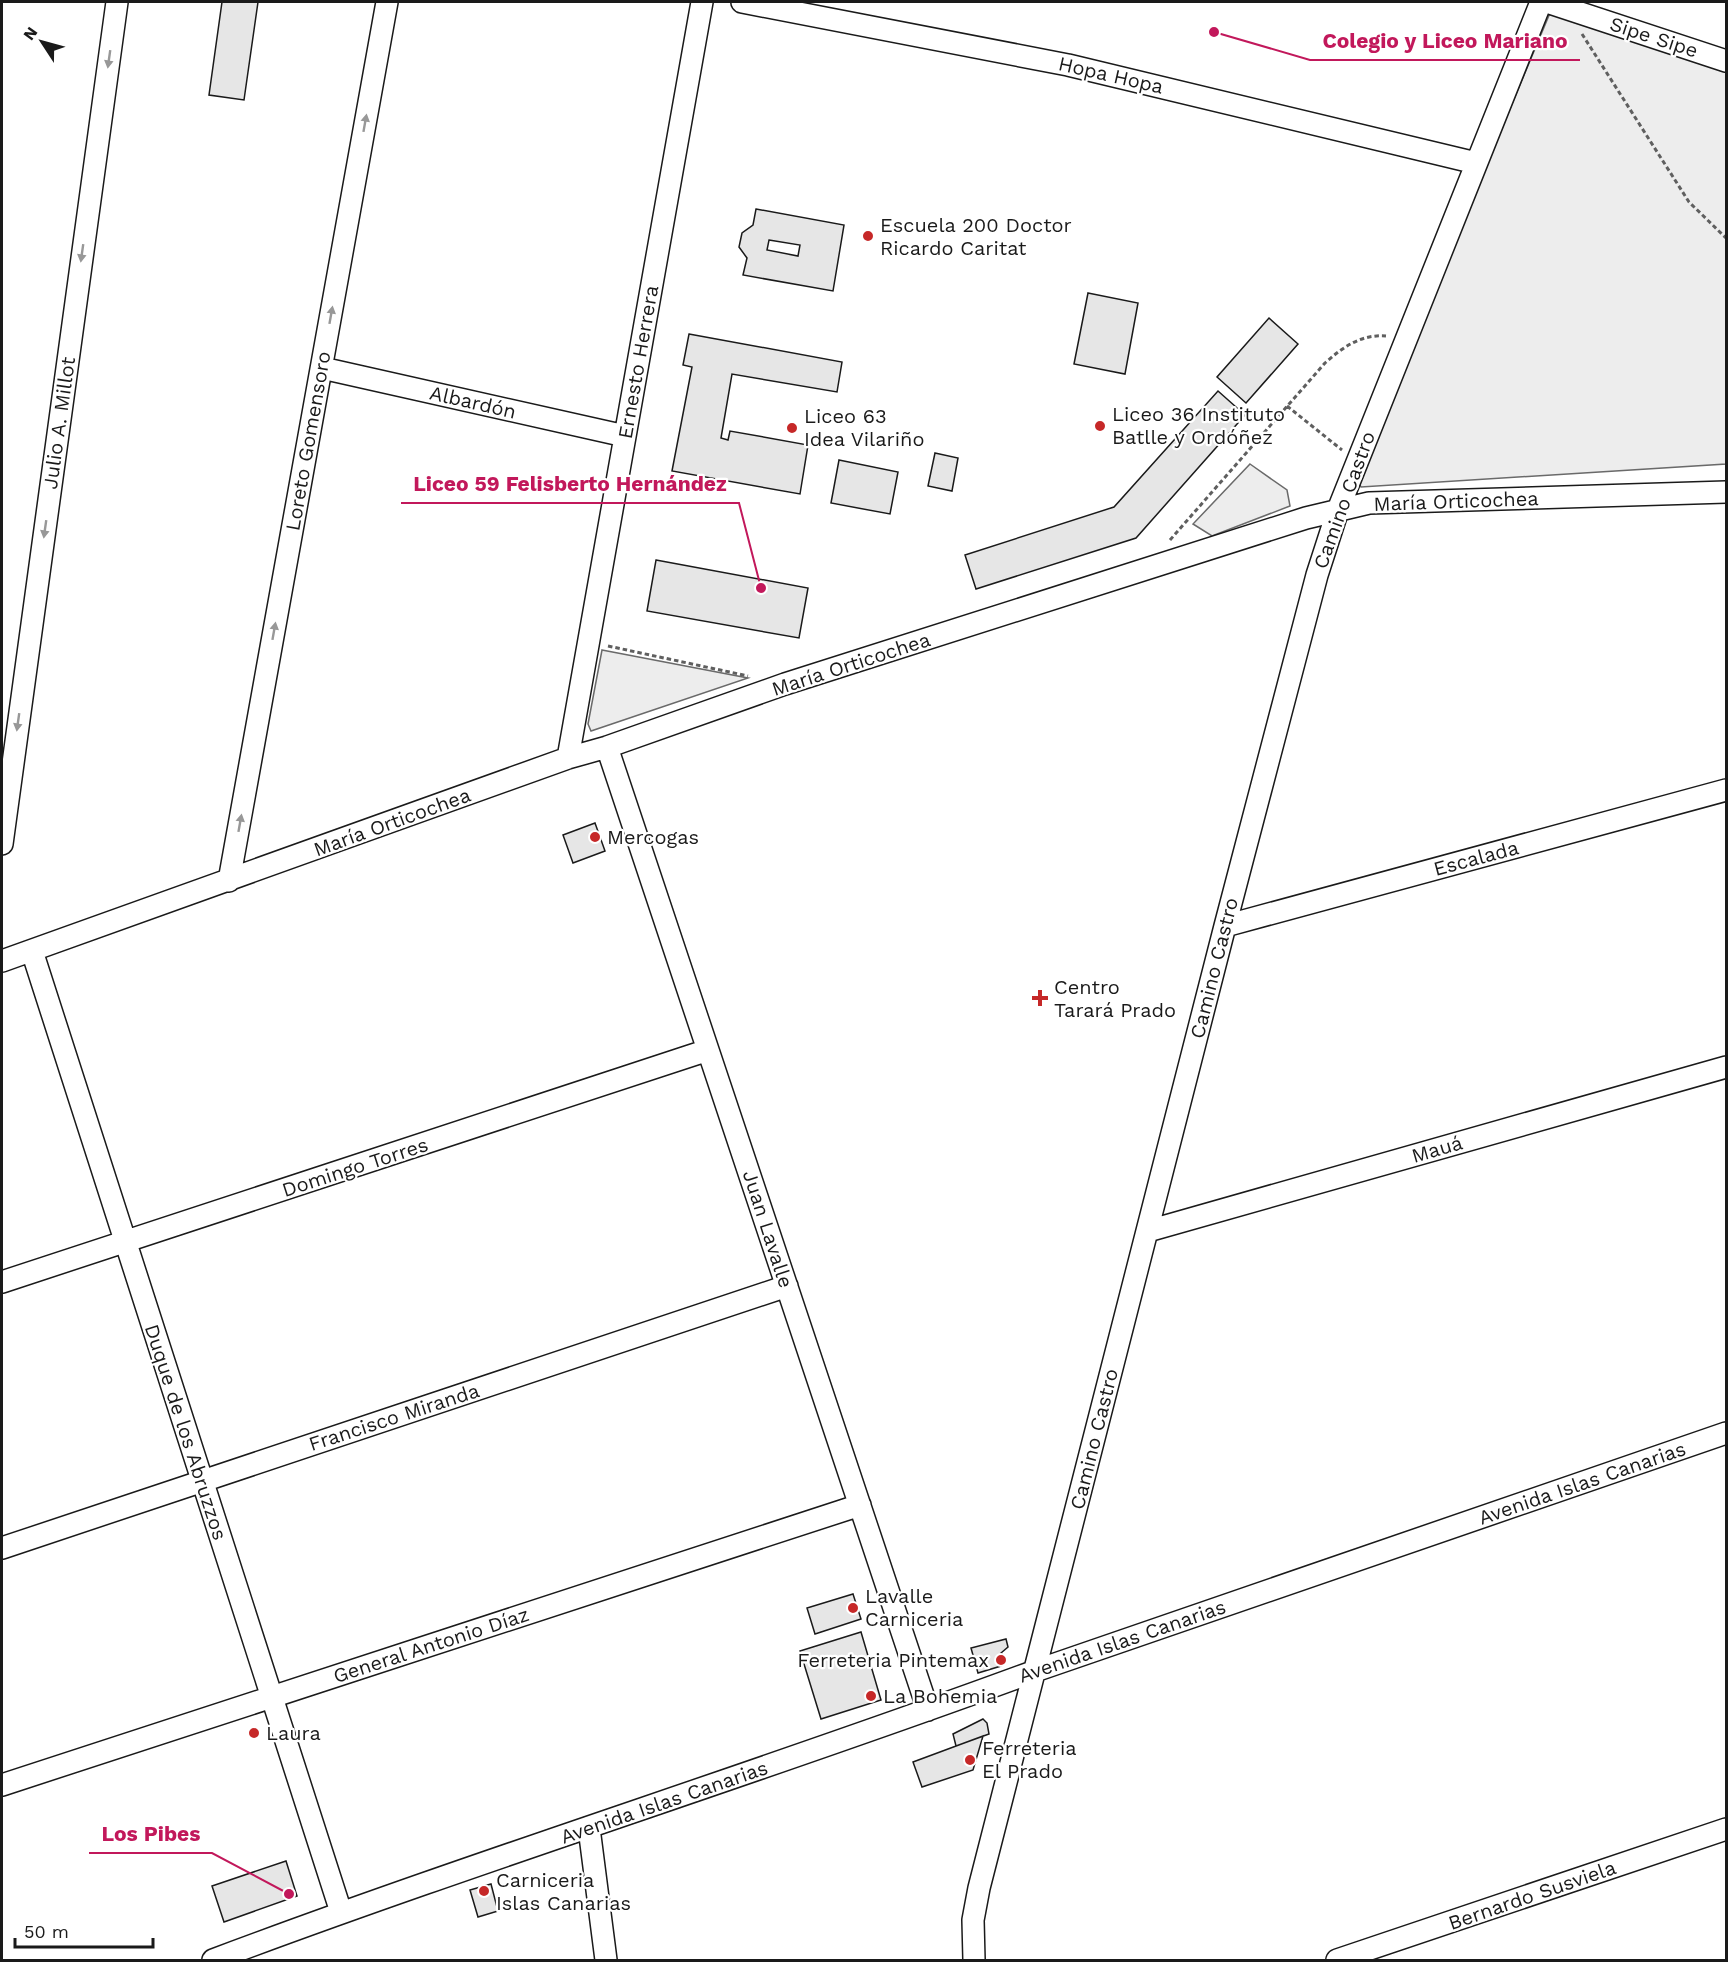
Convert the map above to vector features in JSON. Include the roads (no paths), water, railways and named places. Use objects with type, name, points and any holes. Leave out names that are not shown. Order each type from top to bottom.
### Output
[{"type":"street","name":"Julio A. Millot","points":[[2,844],[117,2]]},
{"type":"street","name":"Loreto Gomensoro","points":[[229,881],[387,2]]},
{"type":"street","name":"Ernesto Herrera","points":[[568,758],[702,2]]},
{"type":"street","name":"Hopa Hopa","points":[[742,2],[1068,65],[1476,163]]},
{"type":"street","name":"Camino Castro","points":[[974,1960],[973,1920],[979,1888],[1317,575],[1338,510],[1541,2]]},
{"type":"street","name":"Sipe Sipe","points":[[1556,4],[1726,61]]},
{"type":"street","name":"Albardón","points":[[322,368],[625,436]]},
{"type":"street","name":"María Orticochea","points":[[2,962],[568,758],[607,747],[785,684],[1306,518],[1369,503],[1726,492]]},
{"type":"street","name":"Juan Lavalle","points":[[607,747],[928,1710]]},
{"type":"street","name":"Escalada","points":[[1225,926],[1726,790]]},
{"type":"street","name":"Duque de los Abruzzos","points":[[32,951],[341,1912]]},
{"type":"street","name":"Domingo Torres","points":[[2,1282],[708,1050]]},
{"type":"street","name":"Mauá","points":[[1148,1231],[1726,1067]]},
{"type":"street","name":"Francisco Miranda","points":[[2,1548],[787,1286]]},
{"type":"street","name":"Avenida Islas Canarias","points":[[213,1960],[341,1912],[1726,1433]]},
{"type":"street","name":"General Antonio Díaz","points":[[2,1785],[860,1505]]},
{"type":"street","points":[[589,1828],[606,1960]]},
{"type":"street","name":"Bernardo Susviela","points":[[1337,1960],[1726,1829]]},
{"type":"place","name":"Colegio y Liceo Mariano","points":[[1214,32]]},
{"type":"place","name":"Escuela 200 Doctor Ricardo Caritat","points":[[868,236]]},
{"type":"place","name":"Liceo 36 Instituto Batlle y Ordóñez","points":[[1100,426]]},
{"type":"place","name":"Liceo 63 Idea Vilariño","points":[[792,428]]},
{"type":"place","name":"Liceo 59 Felisberto Hernández","points":[[761,588]]},
{"type":"place","name":"Mercogas","points":[[595,837]]},
{"type":"place","name":"Centro Tarará Prado","points":[[1040,998]]},
{"type":"place","name":"Lavalle Carniceria","points":[[853,1608]]},
{"type":"place","name":"Ferreteria Pintemax","points":[[1001,1660]]},
{"type":"place","name":"La Bohemia","points":[[871,1696]]},
{"type":"place","name":"Laura","points":[[254,1733]]},
{"type":"place","name":"Ferreteria El Prado","points":[[970,1760]]},
{"type":"place","name":"Carniceria Islas Canarias","points":[[484,1891]]},
{"type":"place","name":"Los Pibes","points":[[289,1894]]}]
